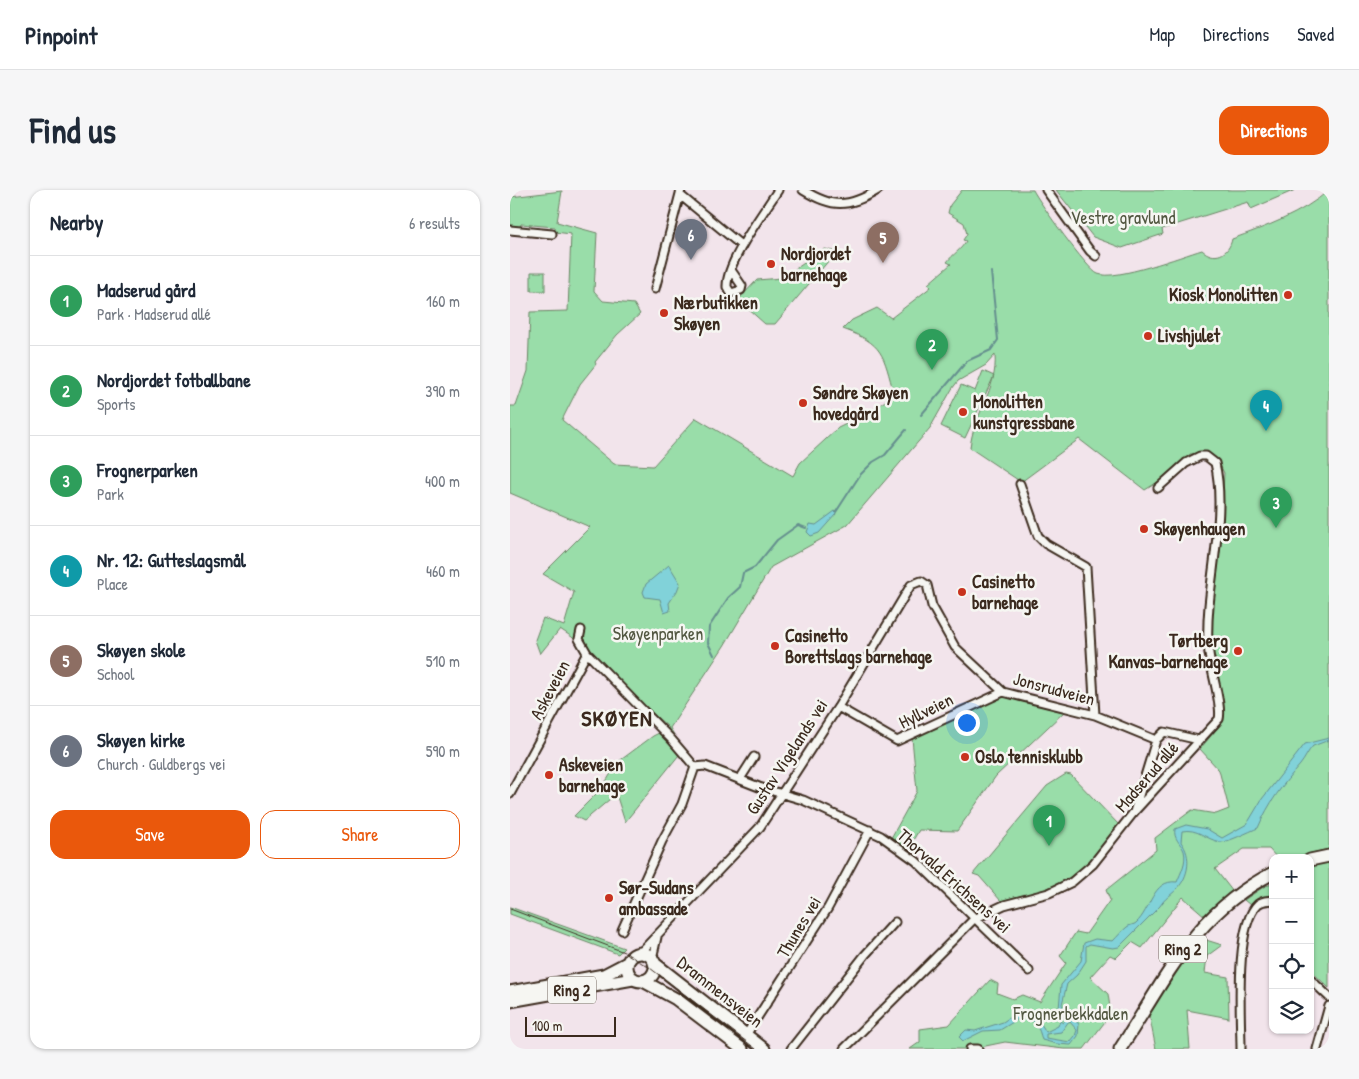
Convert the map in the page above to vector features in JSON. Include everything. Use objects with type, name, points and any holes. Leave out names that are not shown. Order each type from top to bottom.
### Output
[{"type":"main road","points":[[1314,859],[1329,856]]},
{"type":"main road","name":"Ring 2","points":[[1120,1049],[1170,966],[1196,934],[1248,888],[1269,875]]},
{"type":"main road","points":[[639,954],[647,955],[653,961],[653,974],[638,980],[628,972],[627,963],[631,957],[639,954]]},
{"type":"main road","name":"Drammensveien","points":[[653,961],[764,1049]]},
{"type":"main road","name":"Ring 2","points":[[510,992],[608,974],[627,963]]},
{"type":"main road","name":"Drammensveien","points":[[638,980],[676,999],[742,1049]]},
{"type":"main road","name":"Ring 2","points":[[510,1001],[638,980]]},
{"type":"street","points":[[731,270],[742,246],[778,190]]},
{"type":"street","points":[[803,190],[819,200],[838,204],[851,203],[878,190]]},
{"type":"street","points":[[1046,190],[1090,251],[1096,256]]},
{"type":"street","points":[[655,289],[680,192],[742,246]]},
{"type":"street","points":[[510,230],[552,234]]},
{"type":"street","name":"Madserud allé","points":[[844,1049],[974,918],[997,907],[1049,893],[1072,882],[1093,864],[1134,812],[1217,722],[1220,715],[1208,644],[1207,621],[1217,510],[1214,462],[1206,456],[1192,459],[1158,488]]},
{"type":"street","points":[[1020,484],[1038,536],[1046,544],[1086,566],[1095,715]]},
{"type":"street","name":"Jonsrudveien","points":[[922,581],[927,585],[932,606],[956,647],[1003,692],[1095,715],[1156,740]]},
{"type":"street","name":"Gustav Vigelands vei","points":[[639,954],[751,839],[838,707],[910,585],[922,581]]},
{"type":"street","points":[[580,630],[578,639],[587,653],[672,740],[695,767],[682,804],[662,841],[622,930]]},
{"type":"street","name":"Askeveien","points":[[510,794],[587,653]]},
{"type":"street","name":"Hyllveien","points":[[838,707],[897,741],[1003,692]]},
{"type":"street","points":[[1134,812],[1156,740],[1164,732],[1199,740]]},
{"type":"street","points":[[740,779],[754,757]]},
{"type":"street","name":"Thorvald Erichsens vei","points":[[695,767],[705,766],[803,800],[870,830],[891,842],[916,861],[1029,971]]},
{"type":"street","name":"Thunes vei","points":[[746,1035],[828,908],[870,830]]},
{"type":"street","points":[[1241,1049],[1240,970],[1244,940],[1255,908],[1261,902],[1269,901]]},
{"type":"street","points":[[791,1049],[865,955],[895,922]]},
{"type":"street","points":[[653,961],[657,937]]},
{"type":"street","points":[[1314,983],[1329,997]]},
{"type":"street","points":[[1318,1049],[1329,1006]]},
{"type":"street","points":[[970,1049],[978,1049]]},
{"type":"green space","points":[[962,190],[1033,190],[1084,261],[1098,274],[1107,275],[1134,271],[1202,250],[1211,255],[1220,255],[1228,249],[1232,239],[1270,225],[1295,213],[1329,190],[1329,849],[1307,854],[1273,854],[1269,849],[1244,849],[1215,869],[1233,892],[1206,917],[1183,897],[1142,948],[1132,942],[1116,958],[1110,955],[1090,977],[1108,994],[1111,1014],[1084,1049],[1064,1049],[1005,1042],[971,1049],[910,1049],[920,1042],[920,1029],[949,1025],[990,980],[998,984],[997,993],[1013,999],[1022,995],[1040,1002],[1066,963],[1060,956],[1076,932],[1086,934],[1110,900],[1106,890],[1156,850],[1155,838],[1192,810],[1216,814],[1229,809],[1219,770],[1200,749],[1224,720],[1211,649],[1211,624],[1220,549],[1224,473],[1218,461],[1207,453],[1190,454],[1169,475],[1145,490],[1079,439],[1021,482],[970,448],[976,424],[993,379],[995,355],[986,365],[958,381],[930,428],[847,525],[771,567],[724,646],[670,728],[683,750],[625,822],[616,794],[584,821],[574,816],[602,788],[618,762],[653,736],[669,728],[593,659],[572,637],[560,629],[540,654],[535,640],[543,618],[564,626],[574,592],[543,574],[590,527],[510,493],[510,406],[516,406],[528,371],[530,312],[568,311],[571,234],[555,232],[555,227],[521,224],[520,229],[510,227],[510,197],[562,191],[557,222],[597,233],[594,291],[603,301],[634,304],[640,314],[617,335],[595,362],[596,364],[580,384],[562,420],[614,464],[653,466],[696,418],[793,476],[800,463],[838,428],[871,412],[894,394],[880,352],[867,340],[843,329],[852,320],[877,308],[891,318],[931,287],[928,284],[951,264],[947,262],[962,247],[966,241],[963,240],[967,234],[964,223],[948,213],[950,205]]},
{"type":"green space","name":"Vestre gravlund","points":[[1056,190],[1295,190],[1251,209],[1248,202],[1162,229],[1163,234],[1122,248],[1093,237]]},
{"type":"green space","points":[[825,249],[836,252],[775,324],[765,324],[738,300],[757,280],[782,278]]},
{"type":"green space","points":[[531,272],[545,272],[545,291],[531,291]]},
{"type":"green space","name":"Monolitten kunstgressbane","points":[[983,371],[994,376],[965,438],[941,426],[961,385],[975,391]]},
{"type":"green space","name":"Oslo tennisklubb","points":[[1001,696],[1064,712],[996,776],[957,831],[919,830],[908,849],[891,838],[917,791],[912,738]]},
{"type":"green space","points":[[1066,774],[1071,775],[1119,825],[1093,857],[1070,877],[1047,888],[1001,901],[979,876],[973,874],[1047,786]]},
{"type":"green space","points":[[1329,861],[1329,988],[1314,974],[1314,865]]},
{"type":"green space","points":[[1269,885],[1269,896],[1259,898],[1250,905],[1244,900]]},
{"type":"green space","points":[[510,907],[624,948],[618,954],[510,914]]},
{"type":"green space","points":[[1203,939],[1222,945],[1207,956],[1205,973],[1228,977],[1229,1018],[1187,1010],[1190,1049],[1156,1049],[1149,1014],[1177,969]]},
{"type":"water","points":[[835,511],[836,514],[819,533],[811,536],[807,532],[810,524],[816,525]]},
{"type":"water","points":[[669,565],[680,583],[669,603],[670,611],[664,613],[660,599],[645,597],[643,592],[646,584]]},
{"type":"water","points":[[1329,738],[1329,740],[1311,748],[1302,763],[1276,795],[1258,828],[1223,842],[1215,841],[1197,832],[1182,831],[1181,842],[1187,853],[1188,866],[1184,878],[1177,889],[1119,947],[1113,948],[1090,944],[1086,946],[1086,961],[1077,975],[1067,984],[1062,1004],[1065,1013],[1079,1024],[1078,1036],[1071,1045],[1042,1040],[1036,1025],[1023,1016],[1000,1030],[983,1031],[963,1041],[959,1037],[966,1030],[975,1031],[1003,1022],[1022,1009],[1036,1016],[1046,1032],[1058,1026],[1060,1021],[1063,1023],[1065,1019],[1059,1009],[1061,985],[1081,961],[1084,943],[1095,939],[1113,941],[1127,927],[1135,924],[1162,885],[1169,882],[1177,882],[1185,855],[1175,836],[1175,829],[1186,825],[1207,829],[1222,838],[1247,824],[1262,799],[1305,744]],"holes":[[[1069,1021],[1077,1030],[1070,1042],[1046,1038],[1046,1034],[1061,1032]]]},
{"type":"waterway","points":[[921,415],[967,361],[991,350],[998,340],[991,272]]},
{"type":"waterway","points":[[836,512],[860,475],[873,462],[885,455],[906,430]]},
{"type":"waterway","points":[[714,655],[708,643],[709,627],[728,598],[740,587],[743,573],[755,567],[777,540],[798,525],[806,528]]},
{"type":"tram line","points":[[510,909],[624,952],[650,968],[756,1049]]},
{"type":"place","name":"Skøyen kirke","points":[[691,260]]},
{"type":"place","name":"Skøyen skole","points":[[883,263]]},
{"type":"place","name":"Nordjordet barnehage","points":[[771,264]]},
{"type":"place","name":"Kiosk Monolitten","points":[[1288,295]]},
{"type":"place","name":"Nærbutikken Skøyen","points":[[664,313]]},
{"type":"place","name":"Livshjulet","points":[[1148,336]]},
{"type":"place","name":"Nordjordet fotballbane","points":[[932,370]]},
{"type":"place","name":"Søndre Skøyen hovedgård","points":[[803,403]]},
{"type":"place","name":"Monolitten kunstgressbane","points":[[963,412]]},
{"type":"place","name":"Nr. 12: Gutteslagsmål","points":[[1266,431]]},
{"type":"place","name":"Frognerparken","points":[[1276,528]]},
{"type":"place","name":"Skøyenhaugen","points":[[1144,529]]},
{"type":"place","name":"Casinetto barnehage","points":[[962,592]]},
{"type":"place","name":"Casinetto Borettslags barnehage","points":[[775,646]]},
{"type":"place","name":"Tørtberg Kanvas-barnehage","points":[[1238,651]]},
{"type":"place","name":"Oslo tennisklubb","points":[[965,757]]},
{"type":"place","name":"Askeveien barnehage","points":[[549,775]]},
{"type":"place","name":"Madserud gård","points":[[1049,846]]},
{"type":"place","name":"Sør-Sudans ambassade","points":[[609,898]]},
{"type":"district","name":"SKØYEN","points":[[617,718]]},
{"type":"park label","name":"Skøyenparken","points":[[658,634]]},
{"type":"park label","name":"Frognerbekkdalen","points":[[1071,1014]]}]
